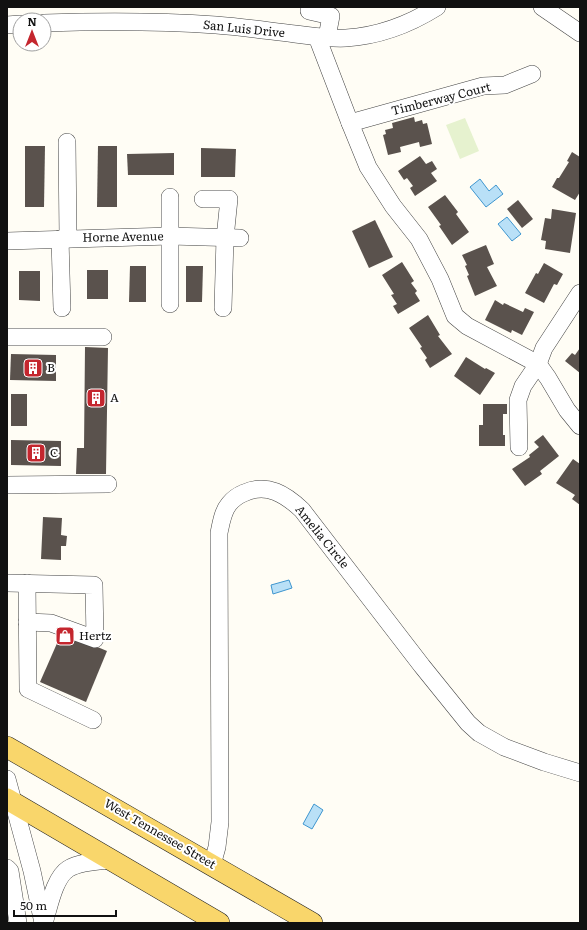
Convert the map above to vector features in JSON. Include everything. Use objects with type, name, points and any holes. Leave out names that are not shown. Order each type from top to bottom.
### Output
[{"type":"main road","name":"West Tennessee Street","points":[[7,747],[312,923]]},
{"type":"main road","points":[[10,801],[219,923]]},
{"type":"street","name":"San Luis Drive","points":[[52,23],[139,21],[218,25],[322,37],[345,38],[369,35],[394,28],[437,7]]},
{"type":"street","points":[[544,7],[580,33]]},
{"type":"street","points":[[309,11],[331,16],[322,37],[350,123],[368,167],[393,206],[419,239],[431,261],[455,316],[466,326],[538,364],[567,410],[580,426]]},
{"type":"street","name":"Timberway Court","points":[[350,123],[483,86],[505,85],[532,74]]},
{"type":"street","points":[[62,308],[67,142]]},
{"type":"street","points":[[170,197],[170,304]]},
{"type":"street","points":[[203,199],[229,199],[232,238],[223,308]]},
{"type":"street","name":"Horne Avenue","points":[[7,241],[170,236],[232,238]]},
{"type":"street","points":[[519,447],[518,400],[523,386],[538,364],[544,348],[580,293]]},
{"type":"street","points":[[7,337],[103,337]]},
{"type":"street","points":[[7,485],[108,484]]},
{"type":"street","name":"Amelia Circle","points":[[212,865],[217,847],[220,806],[218,533],[223,515],[229,504],[239,496],[251,490],[265,488],[277,491],[290,499],[302,510],[422,666],[468,723],[479,733],[504,747],[544,762],[580,773]]},
{"type":"street","points":[[7,583],[94,585],[95,639],[51,623],[28,622]]},
{"type":"street","points":[[28,583],[28,689],[93,720]]},
{"type":"street","points":[[7,779],[10,801],[33,878],[43,923]]},
{"type":"street","points":[[43,923],[54,889],[61,876],[68,869],[89,862],[110,860]]},
{"type":"street","points":[[18,923],[9,873],[33,878]]},
{"type":"green space","points":[[465,118],[479,151],[460,159],[446,125]]},
{"type":"water","points":[[480,179],[489,191],[496,185],[503,194],[486,207],[470,187]]},
{"type":"water","points":[[507,217],[521,234],[512,241],[498,224]]},
{"type":"water","points":[[289,580],[292,588],[273,594],[271,585]]},
{"type":"water","points":[[314,804],[323,810],[312,829],[303,824]]},
{"type":"building","points":[[414,117],[415,122],[422,120],[423,124],[427,123],[432,144],[420,147],[419,142],[400,147],[401,152],[388,155],[383,135],[386,134],[385,130],[393,128],[392,123]]},
{"type":"building","points":[[25,146],[45,146],[44,207],[25,207]]},
{"type":"building","points":[[98,146],[117,146],[117,207],[97,207]]},
{"type":"building","points":[[201,148],[236,149],[235,177],[201,177]]},
{"type":"building","points":[[572,152],[580,157],[580,192],[575,200],[552,187],[569,162],[567,161]]},
{"type":"building","points":[[174,153],[174,175],[128,175],[127,154]]},
{"type":"building","points":[[420,156],[426,164],[432,161],[437,169],[431,173],[437,181],[415,196],[410,188],[413,186],[407,178],[404,180],[398,171]]},
{"type":"building","points":[[445,195],[458,212],[456,214],[469,232],[452,245],[439,226],[441,225],[428,207]]},
{"type":"building","points":[[518,200],[533,219],[522,228],[507,209]]},
{"type":"building","points":[[552,209],[576,213],[570,253],[545,249],[546,241],[541,240],[545,218],[551,219]]},
{"type":"building","points":[[375,220],[393,257],[369,268],[352,231]]},
{"type":"building","points":[[486,245],[494,264],[487,267],[497,286],[475,296],[467,276],[469,275],[465,266],[467,265],[462,255]]},
{"type":"building","points":[[402,262],[414,281],[411,283],[417,291],[415,293],[420,301],[398,314],[393,306],[397,304],[391,295],[394,294],[382,275]]},
{"type":"building","points":[[544,263],[563,274],[557,285],[554,284],[544,303],[525,293],[536,273],[538,274]]},
{"type":"building","points":[[130,266],[146,266],[146,302],[129,302]]},
{"type":"building","points":[[186,266],[203,266],[202,302],[186,302]]},
{"type":"building","points":[[87,270],[108,270],[108,299],[87,299]]},
{"type":"building","points":[[19,271],[40,271],[40,301],[19,300]]},
{"type":"building","points":[[495,300],[503,305],[504,303],[523,312],[525,308],[534,312],[522,335],[512,330],[511,333],[485,320]]},
{"type":"building","points":[[428,315],[440,335],[438,336],[452,354],[430,368],[425,360],[427,358],[420,348],[422,347],[409,328]]},
{"type":"building","name":"A","points":[[85,347],[108,348],[106,474],[76,474],[77,448],[84,448]]},
{"type":"building","points":[[580,348],[580,373],[565,361],[572,353],[575,355]]},
{"type":"building","name":"B","points":[[11,354],[56,355],[56,381],[10,380]]},
{"type":"building","points":[[466,357],[485,369],[486,368],[495,373],[480,395],[454,376]]},
{"type":"building","points":[[11,394],[27,394],[27,426],[11,426]]},
{"type":"building","points":[[483,404],[507,404],[507,414],[503,414],[503,435],[505,435],[505,446],[479,446],[479,425],[483,425]]},
{"type":"building","points":[[543,435],[559,456],[540,471],[542,474],[525,486],[512,469],[530,457],[529,455],[539,447],[534,442]]},
{"type":"building","name":"C","points":[[11,440],[61,441],[61,466],[11,465]]},
{"type":"building","points":[[573,459],[580,464],[580,505],[572,499],[575,495],[556,483]]},
{"type":"building","points":[[43,517],[62,518],[61,535],[67,536],[66,546],[61,546],[61,560],[41,559]]},
{"type":"building","points":[[62,632],[107,651],[86,702],[40,682]]},
{"type":"place","name":"B","points":[[33,368]]},
{"type":"place","name":"A","points":[[96,398]]},
{"type":"place","name":"C","points":[[36,453]]},
{"type":"place","name":"Hertz","points":[[65,636]]}]
